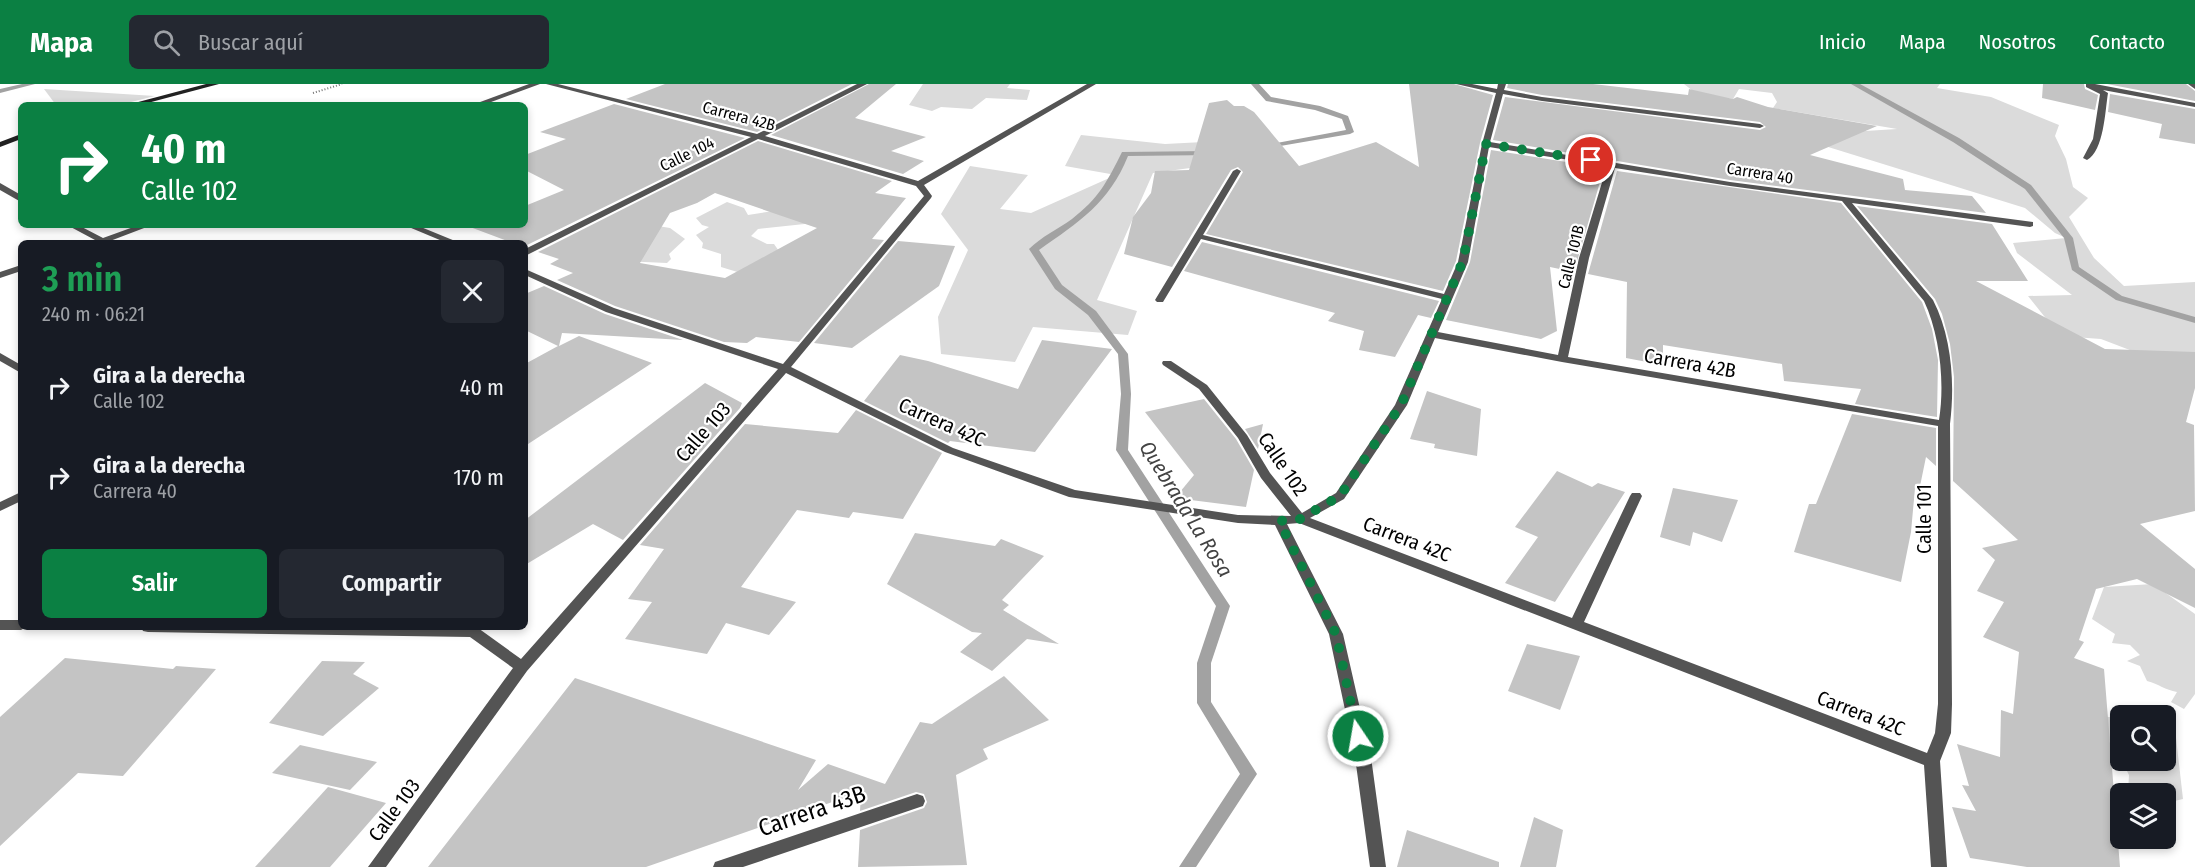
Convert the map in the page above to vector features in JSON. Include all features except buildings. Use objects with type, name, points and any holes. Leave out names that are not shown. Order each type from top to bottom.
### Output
[{"type":"street","points":[[143,102],[215,84]]},
{"type":"street","points":[[485,102],[536,84]]},
{"type":"street","name":"Carrera 42B","points":[[550,84],[759,137],[919,184]]},
{"type":"street","name":"Calle 104","points":[[528,252],[863,84]]},
{"type":"street","points":[[919,184],[1092,84]]},
{"type":"street","points":[[1460,84],[1760,126]]},
{"type":"street","points":[[2088,85],[2195,105]]},
{"type":"street","points":[[2087,158],[2097,139],[2104,93],[2088,85]]},
{"type":"street","name":"Calle 102","points":[[1167,363],[1203,387],[1243,437],[1265,475],[1300,519],[1340,496],[1401,405],[1431,333],[1449,298],[1463,261],[1486,144],[1501,88]]},
{"type":"street","points":[[0,146],[18,137]]},
{"type":"street","name":"Carrera 40","points":[[1486,144],[1846,201],[2030,224]]},
{"type":"street","name":"Calle 101B","points":[[1562,359],[1584,258],[1612,163]]},
{"type":"street","points":[[1160,300],[1237,171]]},
{"type":"street","name":"Calle 103","points":[[376,867],[522,667],[785,369],[928,196],[919,184]]},
{"type":"street","points":[[0,186],[18,197]]},
{"type":"street","name":"Calle 101","points":[[1846,201],[1928,300],[1934,312],[1945,360],[1948,397],[1944,424],[1945,704],[1943,733],[1932,761],[1940,867]]},
{"type":"street","points":[[76,228],[98,240]]},
{"type":"street","points":[[107,240],[140,228]]},
{"type":"street","points":[[416,228],[447,240]]},
{"type":"street","points":[[1198,236],[1449,298]]},
{"type":"street","points":[[0,275],[18,269]]},
{"type":"street","name":"Carrera 42C","points":[[528,273],[610,310],[785,369],[949,450],[1073,494],[1238,519],[1279,521],[1300,519],[1932,761]]},
{"type":"street","name":"Carrera 42B","points":[[1431,333],[1562,359],[1944,424]]},
{"type":"street","points":[[0,356],[18,368]]},
{"type":"street","points":[[1576,624],[1636,496]]},
{"type":"street","points":[[0,507],[18,498]]},
{"type":"street","points":[[1279,521],[1336,634],[1363,756],[1378,867]]},
{"type":"street","points":[[0,625],[18,625]]},
{"type":"street","points":[[472,630],[522,667]]},
{"type":"street","name":"Carrera 43B","points":[[721,867],[917,801]]},
{"type":"path","points":[[313,93],[342,84]]},
{"type":"shaded area","points":[[923,84],[1010,84],[1007,88],[1030,90],[1027,100],[986,98],[972,109],[941,107],[932,111],[909,105]]},
{"type":"shaded area","points":[[1684,84],[1940,84],[1937,88],[1991,97],[2059,125],[2055,136],[2066,159],[2073,187],[2088,198],[2069,217],[2094,258],[2124,286],[2195,282],[2195,375],[2101,339],[2060,336],[2028,296],[2072,295],[2017,253],[2013,243],[2066,238],[2055,233],[2025,208],[1825,146],[1817,127],[1865,131],[1897,129],[1773,108],[1777,102],[1772,93],[1739,89],[1733,99],[1698,95]]},
{"type":"shaded area","points":[[44,89],[155,96],[131,102],[54,102]]},
{"type":"shaded area","points":[[1081,135],[1165,144],[1242,140],[1235,162],[1153,173],[1097,300],[1137,311],[1128,335],[1033,327],[1015,362],[941,354],[938,317],[968,250],[941,214],[970,166],[1028,175],[1000,209],[1031,213],[1116,175],[1065,166]]},
{"type":"shaded area","points":[[727,202],[744,208],[748,215],[773,211],[814,223],[758,229],[751,236],[767,244],[774,244],[781,254],[744,274],[721,267],[721,254],[702,248],[703,243],[696,235],[709,227],[702,225],[696,218]]},
{"type":"shaded area","points":[[652,225],[670,228],[685,239],[669,254],[671,259],[667,263],[622,261]]},
{"type":"shaded area","points":[[2153,584],[2195,614],[2195,694],[2184,709],[2171,702],[2177,692],[2147,681],[2140,666],[2127,661],[2140,655],[2130,645],[2112,643],[2115,634],[2092,619],[2104,587]]},
{"type":"shaded area","points":[[2103,717],[2110,717],[2110,741],[2092,728]]},
{"type":"shaded area","points":[[2176,738],[2183,799],[2176,801],[2176,783],[2129,783],[2127,771],[2176,771]]},
{"type":"waterway","points":[[0,91],[31,84]]},
{"type":"waterway","name":"Quebrada La Rosa","points":[[1255,84],[1269,99],[1317,108],[1345,118],[1350,132],[1266,147]]},
{"type":"waterway","points":[[1855,84],[1956,140],[2028,187],[2068,238],[2075,268],[2119,298],[2195,320]]},
{"type":"waterway","name":"Quebrada La Rosa","points":[[1187,867],[1249,774],[1204,703],[1204,663],[1223,606],[1122,450],[1126,394],[1123,354],[1092,313],[1058,287],[1034,249],[1076,220],[1099,199],[1118,172],[1125,154],[1210,153]]},
{"type":"route","points":[[1358,736],[1336,634],[1279,521],[1300,519],[1340,496],[1401,405],[1463,261],[1486,144],[1591,160]]}]
